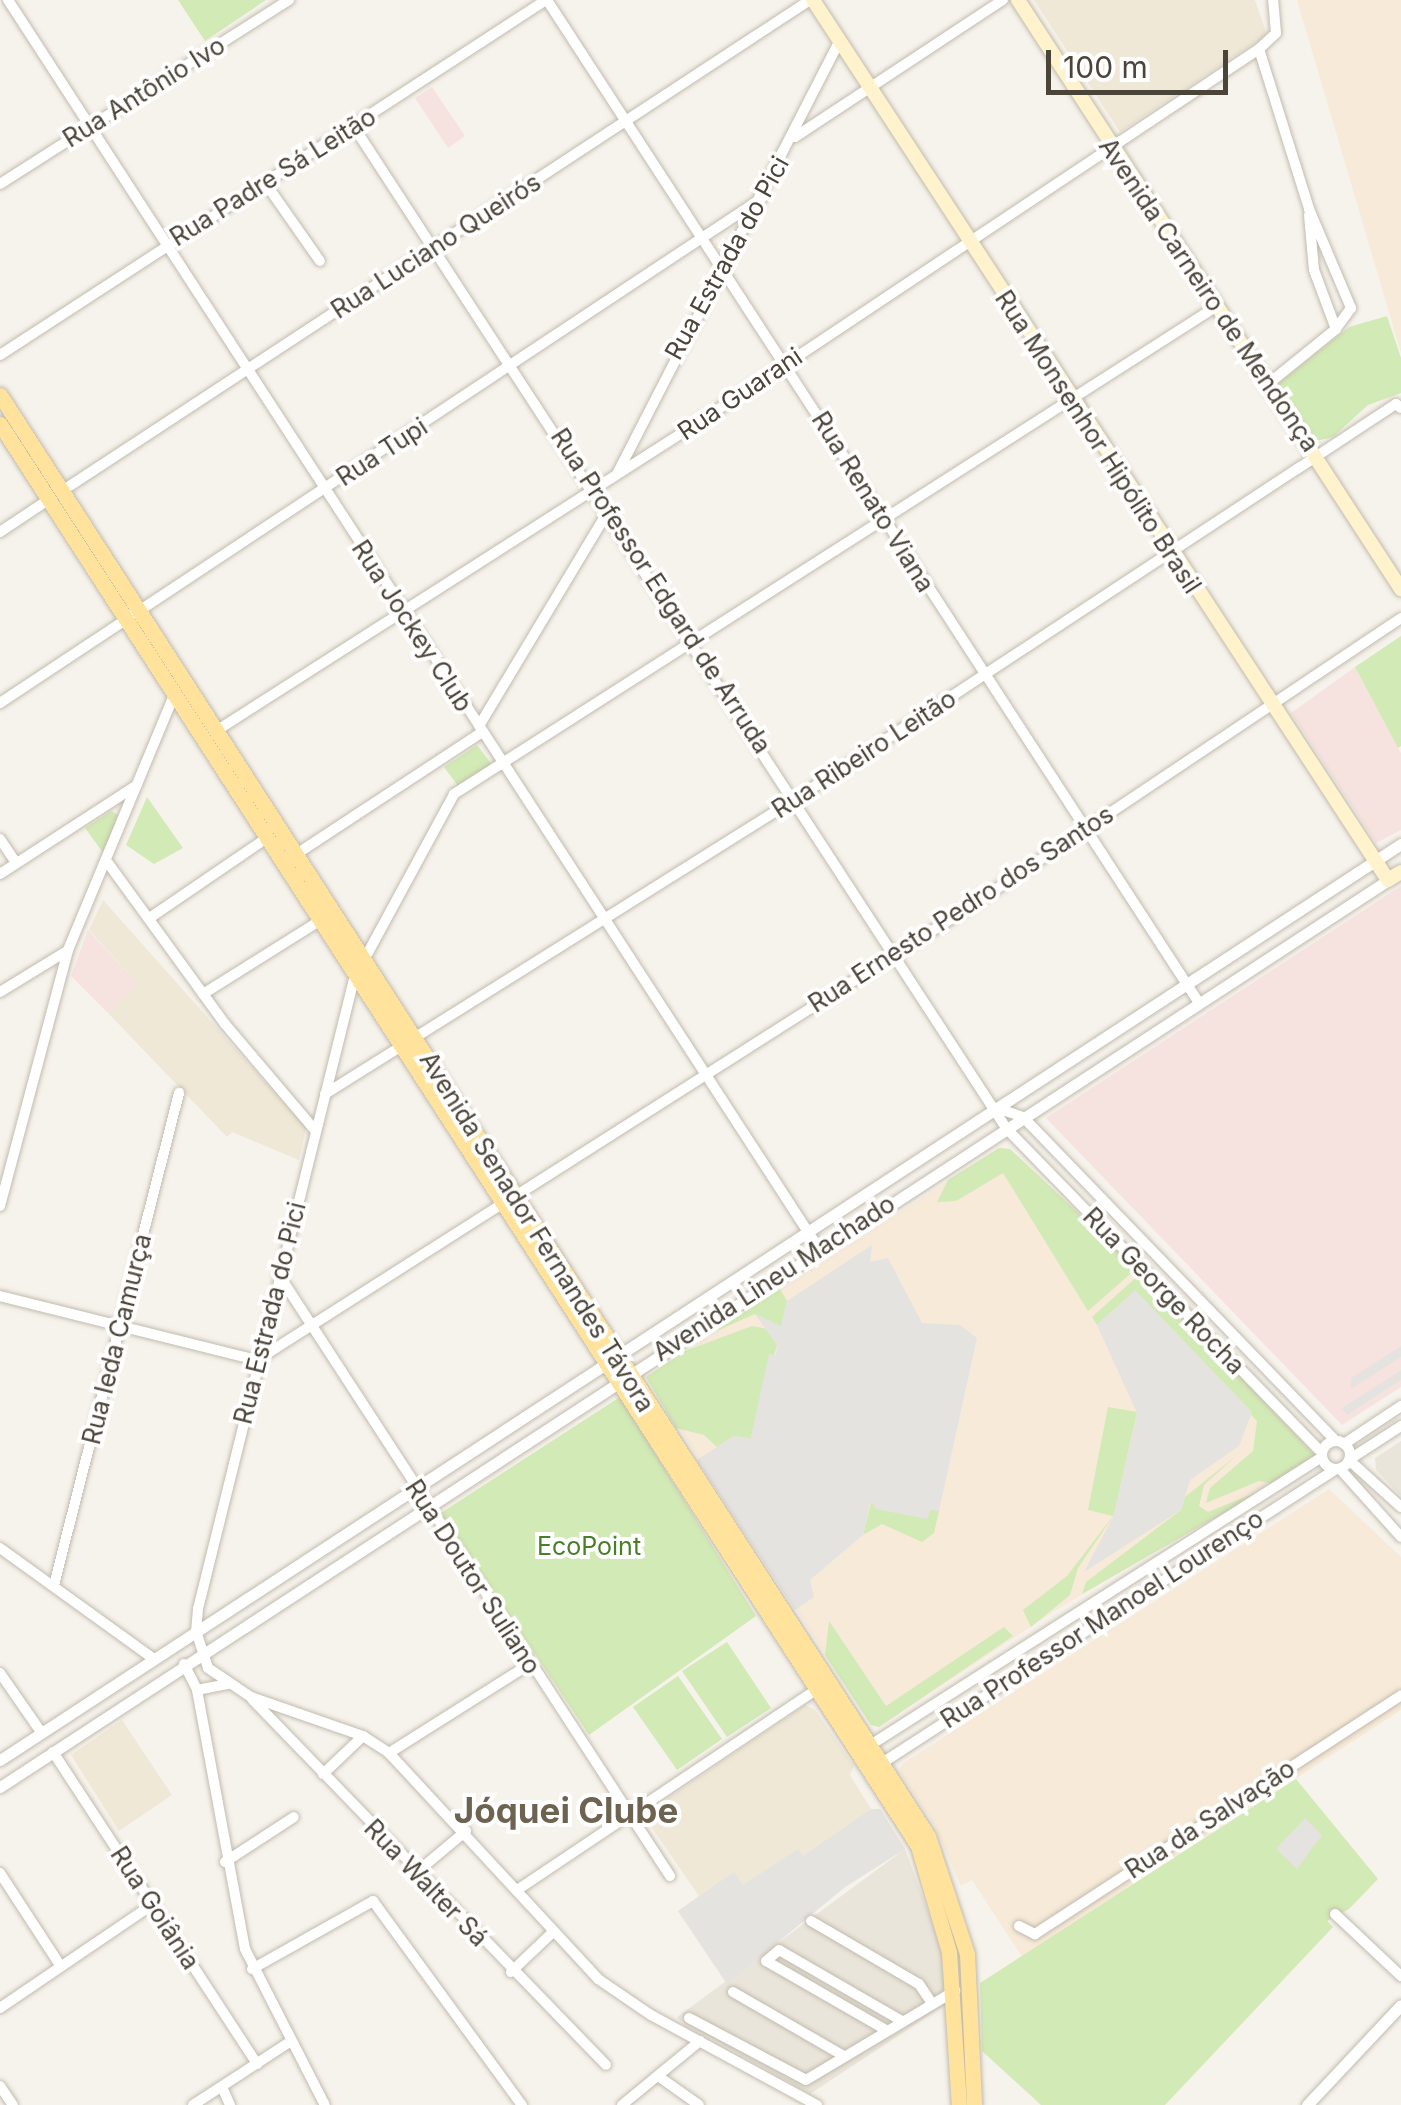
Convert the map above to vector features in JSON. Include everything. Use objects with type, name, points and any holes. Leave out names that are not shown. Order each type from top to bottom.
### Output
[{"type":"main road","name":"Rua Monsenhor Hipólito Brasil","points":[[811,0],[1273,707],[1376,861],[1394,876]]},
{"type":"main road","name":"Avenida Carneiro de Mendonça","points":[[1018,0],[1401,589]]},
{"type":"main road","name":"Avenida Senador Fernandes Távora","points":[[0,395],[55,496],[174,695],[322,920],[360,968]]},
{"type":"main road","name":"Avenida Senador Fernandes Távora","points":[[0,424],[55,496]]},
{"type":"main road","name":"Avenida Senador Fernandes Távora","points":[[130,616],[216,732],[294,854],[360,968],[612,1355],[620,1378],[816,1688],[928,1836],[951,1893],[967,1954],[974,2105]]},
{"type":"main road","name":"Avenida Senador Fernandes Távora","points":[[620,1378],[869,1746],[875,1767],[930,1876],[955,1991],[959,2105]]},
{"type":"street","name":"Rua Jockey Club","points":[[8,0],[818,1250]]},
{"type":"street","name":"Rua Antônio Ivo","points":[[0,184],[289,0]]},
{"type":"street","name":"Rua Padre Sá Leitão","points":[[0,356],[164,245],[354,127],[527,4],[546,0]]},
{"type":"street","name":"Rua Renato Viana","points":[[546,0],[786,362],[1199,1003]]},
{"type":"street","name":"Rua Luciano Queirós","points":[[0,532],[811,0]]},
{"type":"street","points":[[792,138],[1003,0]]},
{"type":"street","points":[[1268,384],[1336,329],[1351,308],[1309,208],[1259,50],[1276,33],[1273,0]]},
{"type":"street","name":"Rua Estrada do Pici","points":[[616,475],[840,42]]},
{"type":"street","name":"Rua Guarani","points":[[216,732],[404,615],[1259,50]]},
{"type":"street","name":"Rua Professor Edgard de Arruda","points":[[354,127],[796,798],[997,1108],[1006,1128]]},
{"type":"street","points":[[266,184],[320,262]]},
{"type":"street","name":"Rua Tupi","points":[[0,703],[762,198]]},
{"type":"street","points":[[1309,208],[1311,260],[1336,329]]},
{"type":"street","name":"Rua Estrada do Pici","points":[[196,1630],[257,1360],[360,968],[454,794],[1216,306]]},
{"type":"street","name":"Rua Ribeiro Leitão","points":[[325,1094],[411,1045],[1399,406]]},
{"type":"street","points":[[294,854],[481,729],[608,511]]},
{"type":"street","name":"Rua Ernesto Pedro dos Santos","points":[[257,1360],[314,1328],[704,1074],[897,954],[1273,707],[1401,618]]},
{"type":"street","points":[[0,1206],[3,1175],[68,950],[108,862],[174,695]]},
{"type":"street","points":[[0,874],[138,784]]},
{"type":"street","points":[[151,917],[267,838]]},
{"type":"street","points":[[0,839],[16,863]]},
{"type":"street","name":"Avenida Lineu Machado","points":[[0,1760],[612,1355],[1401,844]]},
{"type":"street","points":[[108,862],[203,994],[315,1130]]},
{"type":"street","name":"Avenida Lineu Machado","points":[[0,1787],[620,1378],[1394,876]]},
{"type":"street","points":[[203,994],[322,920]]},
{"type":"street","points":[[0,992],[68,950]]},
{"type":"street","points":[[1226,958],[1238,977]]},
{"type":"street","points":[[1157,1003],[1170,1022]]},
{"type":"street","name":"Rua Ieda Camurça","points":[[54,1585],[179,1094]]},
{"type":"street","points":[[997,1108],[1023,1117]]},
{"type":"street","name":"Rua George Rocha","points":[[1023,1117],[1340,1442]]},
{"type":"street","name":"Rua George Rocha","points":[[1006,1128],[1338,1469]]},
{"type":"street","name":"Rua Doutor Suliano","points":[[279,1275],[426,1507],[670,1876]]},
{"type":"street","points":[[0,1296],[257,1360]]},
{"type":"street","points":[[1401,1406],[1340,1442],[1350,1460],[1401,1508]]},
{"type":"street","points":[[1350,1460],[1401,1426]]},
{"type":"street","name":"Rua Professor Manoel Lourenço","points":[[869,1746],[1340,1442]]},
{"type":"street","name":"Rua Professor Manoel Lourenço","points":[[875,1767],[1350,1460]]},
{"type":"street","points":[[1338,1469],[1401,1537]]},
{"type":"street","points":[[0,1548],[154,1659]]},
{"type":"street","points":[[196,1630],[208,1668],[228,1684],[251,1697],[362,1736],[389,1753],[466,1831],[552,1933],[598,1978],[700,2041],[817,2105]]},
{"type":"street","points":[[1030,1644],[1039,1658]]},
{"type":"street","points":[[184,1664],[197,1690],[226,1862],[252,1969],[325,2105]]},
{"type":"street","points":[[389,1753],[530,1664]]},
{"type":"street","points":[[0,1673],[41,1732]]},
{"type":"street","points":[[197,1690],[228,1684]]},
{"type":"street","points":[[517,1890],[816,1688]]},
{"type":"street","name":"Rua da Salvação","points":[[1020,1926],[1035,1934],[1401,1694]]},
{"type":"street","name":"Rua Walter Sá","points":[[251,1697],[606,2066]]},
{"type":"street","points":[[323,1774],[362,1736]]},
{"type":"street","name":"Rua Goiânia","points":[[54,1752],[257,2064]]},
{"type":"street","points":[[226,1862],[294,1817]]},
{"type":"street","points":[[417,1872],[466,1831]]},
{"type":"street","points":[[0,1873],[60,1965]]},
{"type":"street","points":[[252,1969],[370,1900],[522,2105]]},
{"type":"street","points":[[0,2008],[153,1904]]},
{"type":"street","points":[[1336,1914],[1401,1976]]},
{"type":"street","points":[[811,1922],[925,1988],[931,2002]]},
{"type":"street","points":[[512,1972],[552,1933]]},
{"type":"street","points":[[886,2030],[766,1961],[780,1950],[902,2020]]},
{"type":"street","points":[[822,1993],[834,1982]]},
{"type":"street","points":[[689,2018],[806,2080],[955,1991]]},
{"type":"street","points":[[733,1992],[844,2056]]},
{"type":"street","points":[[1308,2105],[1401,2005]]},
{"type":"street","points":[[193,2105],[291,2041]]},
{"type":"street","points":[[622,2105],[700,2041]]},
{"type":"street","points":[[745,2066],[753,2052]]},
{"type":"street","points":[[658,2076],[699,2105]]},
{"type":"street","points":[[0,2086],[12,2105]]},
{"type":"street","points":[[222,2087],[230,2105]]},
{"type":"shaded area","points":[[1034,0],[1255,0],[1267,35],[1120,132]]},
{"type":"shaded area","points":[[1297,0],[1401,0],[1401,353]]},
{"type":"shaded area","points":[[432,87],[465,136],[448,148],[415,98]]},
{"type":"shaded area","points":[[1355,667],[1401,753],[1401,830],[1376,843],[1291,713]]},
{"type":"shaded area","points":[[1401,886],[1401,1387],[1342,1425],[1046,1118]]},
{"type":"shaded area","points":[[103,900],[306,1128],[299,1160],[232,1132],[227,1137],[108,1013],[138,984],[89,930]]},
{"type":"shaded area","points":[[88,930],[138,984],[108,1013],[71,976]]},
{"type":"shaded area","points":[[999,1148],[1010,1149],[1316,1456],[1053,1612],[879,1727],[871,1725],[646,1377]]},
{"type":"shaded area","points":[[872,1245],[870,1262],[888,1258],[922,1323],[960,1325],[977,1338],[939,1511],[930,1510],[927,1519],[876,1509],[871,1500],[863,1535],[810,1580],[814,1597],[795,1610],[697,1460],[734,1436],[758,1439],[751,1437],[769,1354],[776,1355],[777,1345],[755,1314],[781,1326],[787,1301]]},
{"type":"shaded area","points":[[1135,1290],[1252,1412],[1239,1446],[1190,1480],[1181,1510],[1084,1572],[1114,1515],[1137,1413],[1097,1325]]},
{"type":"shaded area","points":[[1401,1346],[1401,1357],[1351,1389],[1351,1378]]},
{"type":"shaded area","points":[[1401,1370],[1401,1380],[1347,1415],[1342,1408]]},
{"type":"shaded area","points":[[1401,1441],[1401,1496],[1376,1470],[1375,1458]]},
{"type":"shaded area","points":[[1329,1489],[1401,1557],[1401,1710],[1022,1957],[972,1880],[961,1886],[934,1825],[899,1771],[902,1764]]},
{"type":"shaded area","points":[[805,1705],[815,1710],[854,1766],[850,1775],[871,1809],[880,1809],[905,1849],[845,1887],[727,1984],[678,1911],[699,1896],[643,1815]]},
{"type":"shaded area","points":[[122,1720],[172,1795],[119,1831],[71,1755]]},
{"type":"shaded area","points":[[871,1809],[880,1809],[905,1849],[845,1887],[727,1984],[678,1911],[734,1872],[743,1885],[798,1849],[803,1856]]},
{"type":"shaded area","points":[[1305,1818],[1322,1835],[1297,1869],[1276,1849]]},
{"type":"shaded area","points":[[905,1849],[942,1950],[948,2003],[810,2094],[676,2018]]},
{"type":"green space","points":[[178,0],[266,0],[205,41]]},
{"type":"green space","points":[[1387,316],[1401,358],[1401,393],[1368,405],[1333,437],[1316,441],[1279,383],[1349,327]]},
{"type":"green space","points":[[1401,636],[1401,746],[1398,748],[1355,667]]},
{"type":"green space","points":[[477,745],[493,766],[461,790],[444,767]]},
{"type":"green space","points":[[147,797],[183,848],[154,864],[126,845]]},
{"type":"green space","points":[[111,811],[118,815],[104,854],[85,828]]},
{"type":"green space","points":[[999,1148],[1010,1149],[1137,1268],[1088,1311],[1003,1173],[956,1201],[937,1202],[948,1180]]},
{"type":"green space","points":[[1141,1273],[1316,1456],[1273,1484],[1259,1481],[1206,1503],[1210,1488],[1253,1451],[1257,1421],[1135,1291],[1097,1325],[1092,1317]]},
{"type":"green space","points":[[780,1289],[787,1301],[781,1327],[755,1314],[712,1333]]},
{"type":"green space","points":[[752,1326],[768,1329],[777,1345],[751,1437],[758,1440],[734,1436],[717,1447],[704,1435],[676,1428],[646,1377],[685,1351]]},
{"type":"green space","name":"EcoPoint","points":[[620,1397],[756,1616],[589,1735],[441,1513]]},
{"type":"green space","points":[[1108,1407],[1137,1412],[1114,1515],[1078,1568],[1070,1595],[1031,1627],[1023,1610],[1067,1576],[1113,1516],[1088,1510]]},
{"type":"green space","points":[[1236,1456],[1204,1485],[1199,1506],[1208,1512],[1265,1489],[1082,1594],[1086,1582],[1181,1510],[1185,1497]]},
{"type":"green space","points":[[872,1499],[876,1508],[927,1518],[930,1509],[939,1511],[934,1533],[922,1542],[882,1524],[863,1535]]},
{"type":"green space","points":[[829,1621],[886,1706],[1004,1627],[1013,1636],[879,1727],[871,1725],[825,1655]]},
{"type":"green space","points":[[727,1642],[771,1708],[727,1737],[682,1671]]},
{"type":"green space","points":[[678,1676],[722,1739],[677,1770],[633,1707]]},
{"type":"green space","points":[[1296,1779],[1378,1879],[1349,1909],[1327,1921],[1333,1927],[1165,2105],[1041,2105],[982,2051],[980,1983]]},
{"type":"district","name":"Jóquei Clube","points":[[566,1810]]}]
